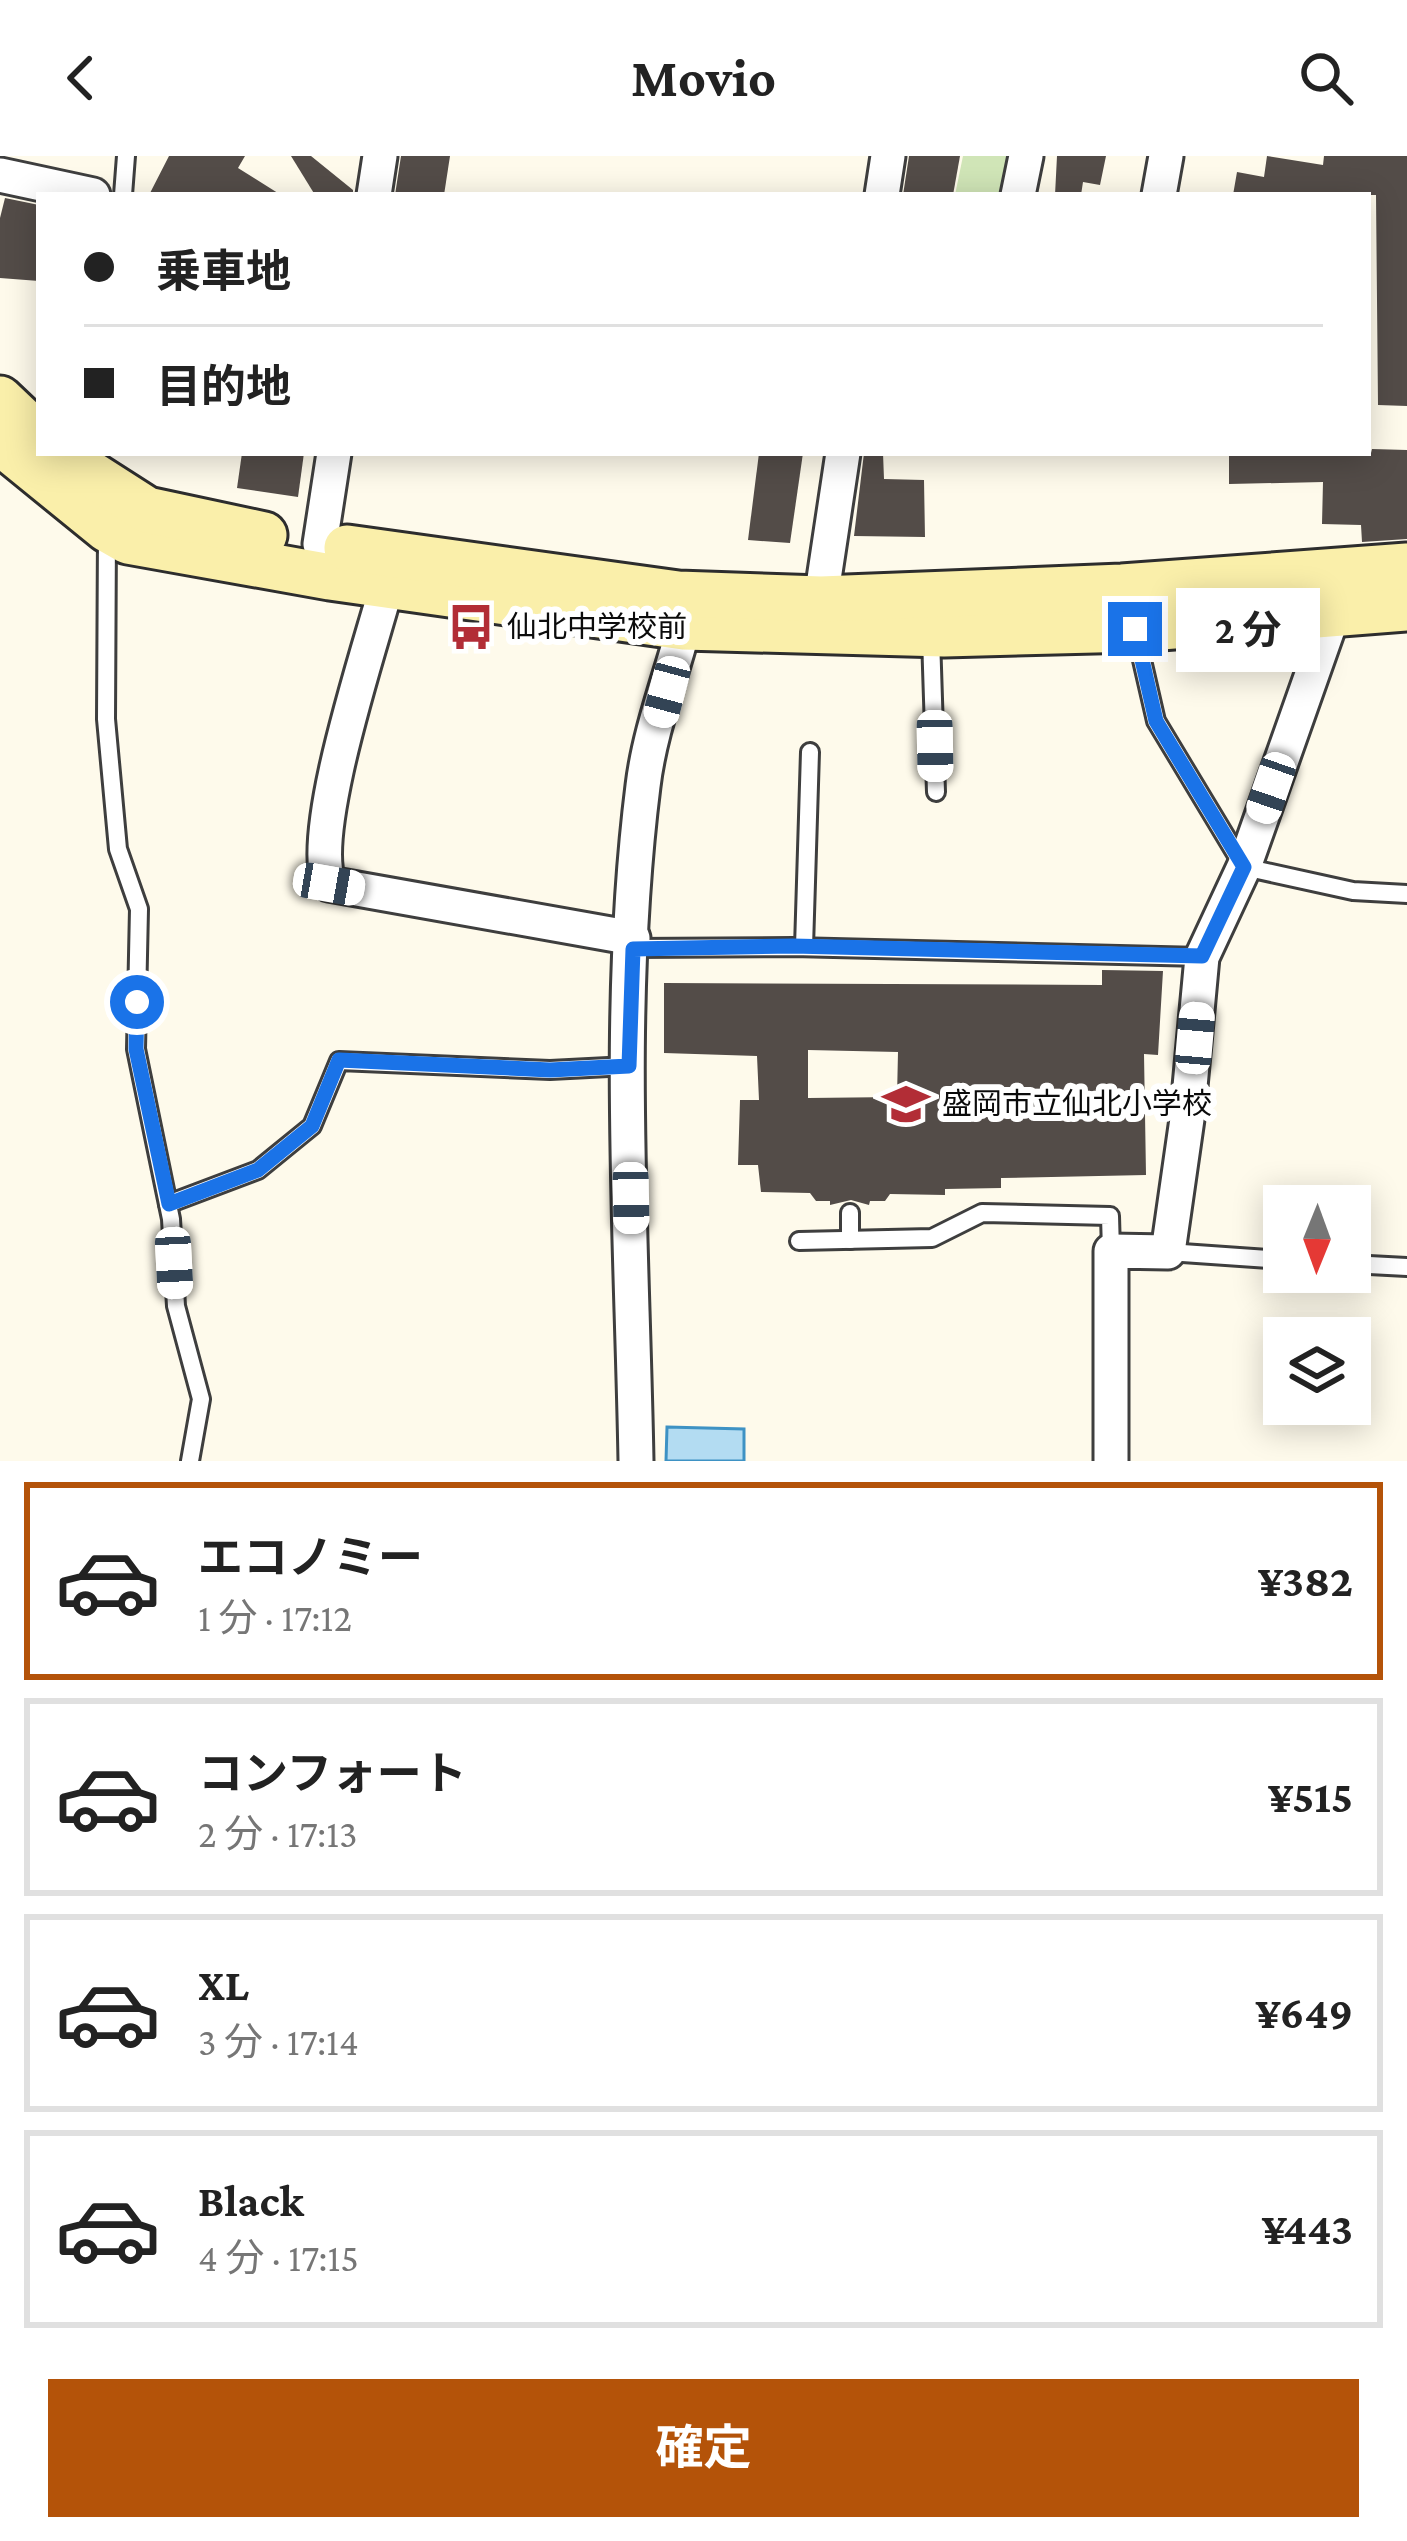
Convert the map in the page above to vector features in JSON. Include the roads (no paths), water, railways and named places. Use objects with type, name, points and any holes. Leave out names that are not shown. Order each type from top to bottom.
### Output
[{"type":"street","points":[[374,192],[380,156]]},
{"type":"street","points":[[882,192],[888,156]]},
{"type":"street","points":[[1019,192],[1026,156]]},
{"type":"street","points":[[1160,192],[1166,156]]},
{"type":"street","points":[[0,175],[79,192]]},
{"type":"street","points":[[0,399],[36,433]]},
{"type":"street","points":[[0,442],[107,530],[156,548],[684,627],[931,634],[1135,629],[1407,608]]},
{"type":"street","points":[[63,456],[147,510],[222,529],[678,594],[821,599],[1122,587],[1407,566]]},
{"type":"street","points":[[320,544],[334,456]]},
{"type":"street","points":[[821,599],[843,456]]},
{"type":"street","points":[[387,585],[328,812],[322,866],[329,884],[633,943]]},
{"type":"street","points":[[1112,1461],[1111,1250],[1168,1252],[1187,1119],[1202,956],[1244,867],[1334,612]]},
{"type":"street","points":[[636,1461],[629,1066],[633,943],[643,783],[684,627]]},
{"type":"lane","points":[[123,192],[125,156]]},
{"type":"lane","points":[[107,530],[106,719],[118,849],[139,909],[136,1049],[169,1204],[176,1306],[201,1400],[190,1461]]},
{"type":"lane","points":[[1135,629],[1156,721],[1244,867],[1352,891],[1407,894]]},
{"type":"lane","points":[[931,634],[936,792]]},
{"type":"lane","points":[[803,947],[810,752]]},
{"type":"lane","points":[[633,943],[1202,956]]},
{"type":"lane","points":[[169,1204],[258,1170],[312,1126],[339,1060],[550,1070],[629,1066]]},
{"type":"lane","points":[[850,1213],[850,1240]]},
{"type":"lane","points":[[799,1241],[932,1238],[982,1213],[1110,1216],[1111,1250]]},
{"type":"lane","points":[[1168,1252],[1263,1259]]},
{"type":"lane","points":[[1371,1265],[1407,1267]]},
{"type":"water","points":[[667,1427],[744,1429],[744,1461],[666,1461]]},
{"type":"place","name":"仙北中学校前","points":[[471,627]]},
{"type":"place","name":"盛岡市立仙北小学校","points":[[906,1104]]}]
